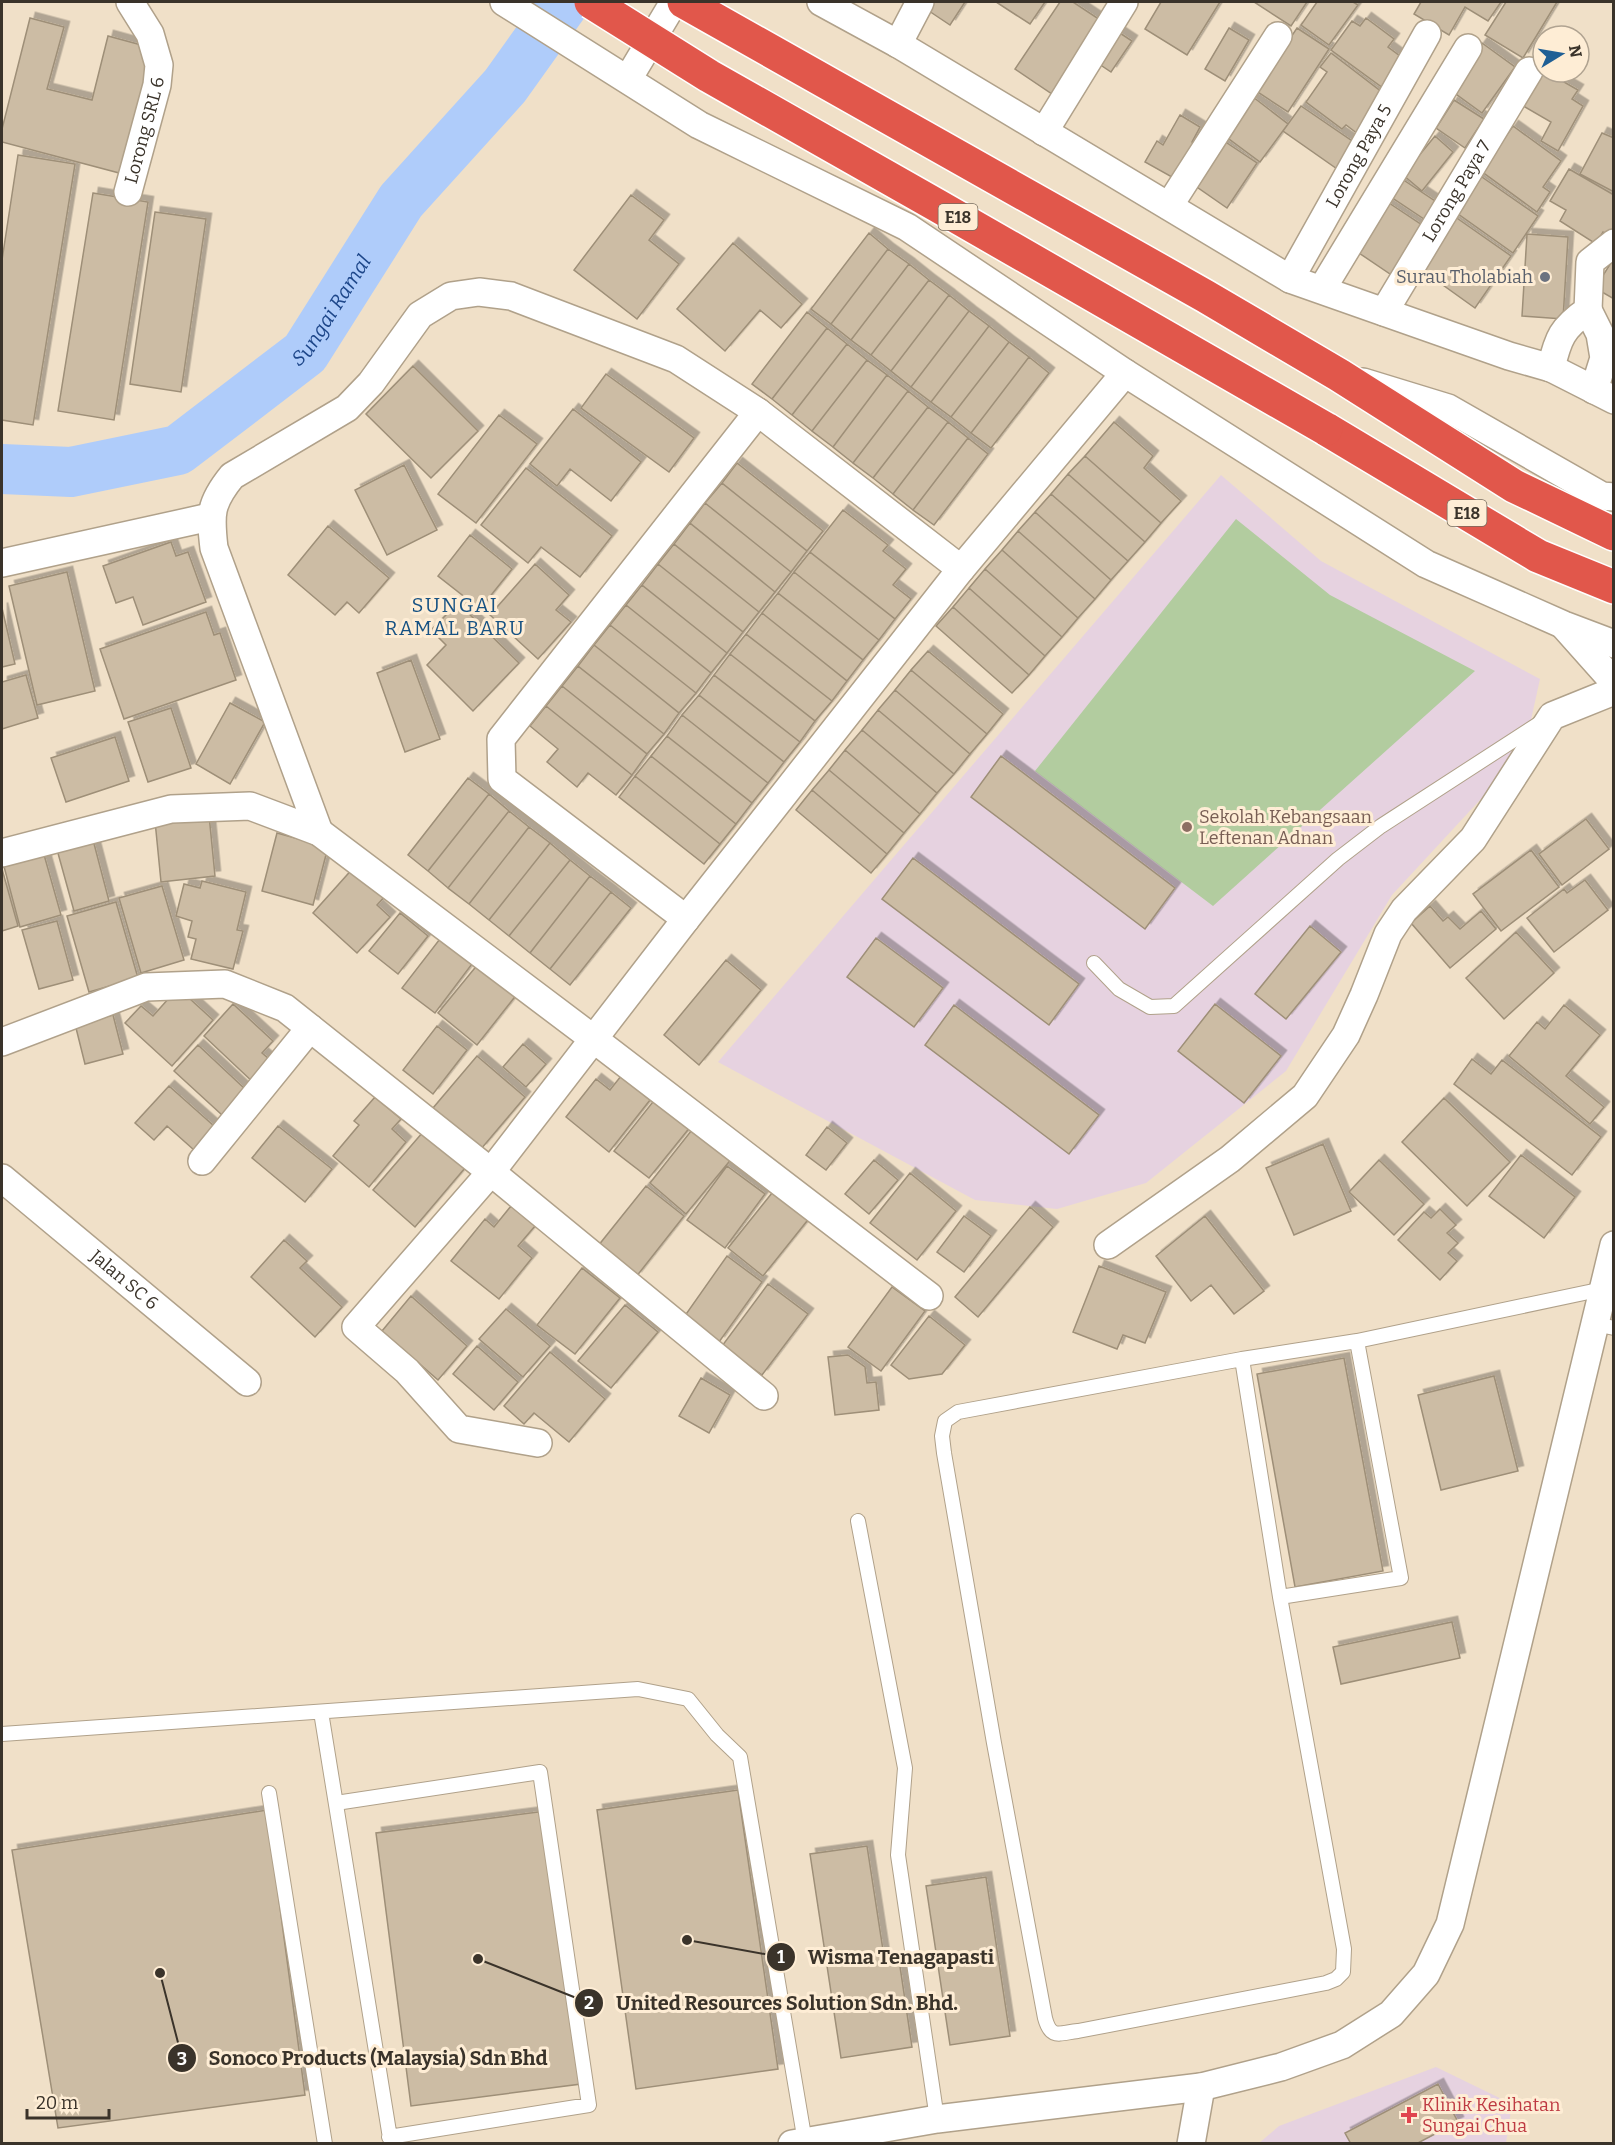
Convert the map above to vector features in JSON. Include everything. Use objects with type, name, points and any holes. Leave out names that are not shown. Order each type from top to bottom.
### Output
[{"type":"highway","name":"E18","points":[[591,2],[709,76],[1326,429],[1538,556],[1614,587]]},
{"type":"highway","name":"E18","points":[[684,2],[1205,296],[1339,375],[1515,486],[1614,534]]},
{"type":"street","name":"Lorong SRL 6","points":[[128,192],[157,85],[159,65],[150,34],[130,2]]},
{"type":"street","points":[[628,79],[674,2]]},
{"type":"street","points":[[821,2],[898,44],[1290,279],[1551,368],[1604,395],[1604,358],[1600,334],[1588,310],[1590,262],[1614,243]]},
{"type":"street","points":[[898,44],[920,2]]},
{"type":"street","points":[[1044,132],[1124,2]]},
{"type":"street","points":[[511,6],[699,125],[907,227],[1125,373],[1426,564],[1563,625],[1614,644]]},
{"type":"street","name":"Lorong Paya 5","points":[[1290,279],[1426,34]]},
{"type":"street","points":[[1168,206],[1278,36]]},
{"type":"street","points":[[1322,289],[1468,48]]},
{"type":"street","name":"Lorong Paya 7","points":[[1384,312],[1529,71]]},
{"type":"street","points":[[319,832],[214,548],[210,517],[219,492],[232,476],[346,408],[371,383],[420,315],[451,296],[479,292],[511,296],[676,359],[758,412],[962,569]]},
{"type":"street","points":[[1551,368],[1557,344],[1569,323],[1588,310]]},
{"type":"street","points":[[538,1443],[459,1429],[407,1371],[356,1327],[491,1172],[686,919],[962,569],[1125,373]]},
{"type":"street","points":[[1339,375],[1448,408],[1602,496],[1614,497]]},
{"type":"street","points":[[686,919],[502,778],[501,739],[758,412]]},
{"type":"street","points":[[2,563],[210,517]]},
{"type":"street","points":[[1563,625],[1614,682]]},
{"type":"street","points":[[1108,1245],[1230,1159],[1305,1096],[1346,1035],[1388,934],[1404,910],[1473,839],[1552,716],[1614,692]]},
{"type":"street","points":[[2,853],[171,809],[250,806],[319,832],[929,1296]]},
{"type":"street","points":[[2,1042],[146,987],[225,984],[285,1008],[491,1172],[764,1396]]},
{"type":"street","points":[[202,1161],[310,1028]]},
{"type":"street","name":"Jalan SC 6","points":[[2,1178],[247,1382]]},
{"type":"street","points":[[798,2143],[937,2119],[1201,2087],[1281,2067],[1342,2045],[1391,2014],[1426,1974],[1450,1924],[1604,1326],[1603,1289],[1614,1245]]},
{"type":"street","points":[[1191,2144],[1201,2087]]},
{"type":"lane","points":[[1094,963],[1119,988],[1150,1006],[1174,1006],[1355,846],[1381,826],[1552,716]]},
{"type":"lane","points":[[1242,1359],[1280,1597],[1344,1949],[1343,1972],[1336,1980],[1326,1983],[1055,2034],[1048,2030],[1045,2018],[994,1743],[944,1453],[945,1421],[958,1412],[1242,1359],[1357,1341],[1603,1289]]},
{"type":"lane","points":[[1280,1597],[1401,1578],[1357,1341]]},
{"type":"lane","points":[[858,1521],[905,1768],[898,1855],[937,2119]]},
{"type":"lane","points":[[2,1734],[638,1689],[688,1699],[717,1735],[740,1757],[798,2143]]},
{"type":"lane","points":[[321,1712],[390,2140],[589,2105],[540,1772],[336,1803]]},
{"type":"lane","points":[[269,1793],[325,2144]]},
{"type":"shaded area","name":"Sekolah Kebangsaan Leftenan Adnan","points":[[1221,475],[1321,561],[1540,679],[1529,729],[1517,760],[1392,895],[1286,1071],[1146,1183],[1057,1209],[975,1200],[718,1062]]},
{"type":"shaded area","name":"Klinik Kesihatan Sungai Chua","points":[[1436,2067],[1512,2104],[1506,2143],[1258,2144],[1279,2126]]},
{"type":"green space","points":[[1236,519],[1330,595],[1475,671],[1213,906],[1035,771]]},
{"type":"building","points":[[923,2],[965,2],[950,25],[920,5]]},
{"type":"building","points":[[996,2],[1045,2],[1030,24]]},
{"type":"building","points":[[1060,2],[1073,2],[1132,41],[1111,72],[1093,60],[1055,96],[1015,69]]},
{"type":"building","points":[[1161,2],[1220,2],[1187,55],[1145,29]]},
{"type":"building","points":[[1254,2],[1307,2],[1291,26]]},
{"type":"building","points":[[1317,2],[1353,2],[1358,5],[1329,45],[1301,25]]},
{"type":"building","points":[[1421,2],[1501,2],[1488,21],[1465,7],[1449,35],[1414,14]]},
{"type":"building","points":[[1506,2],[1557,2],[1544,24],[1531,24],[1531,45],[1523,58],[1485,35]]},
{"type":"building","points":[[30,18],[64,27],[47,89],[92,100],[108,36],[156,49],[123,174],[2,142],[2,129]]},
{"type":"building","points":[[1366,18],[1394,39],[1388,47],[1404,59],[1383,88],[1331,50],[1352,21],[1360,26]]},
{"type":"building","points":[[1229,28],[1249,40],[1225,81],[1205,69]]},
{"type":"building","points":[[1297,28],[1329,49],[1288,112],[1250,87],[1267,73]]},
{"type":"building","points":[[1482,43],[1515,67],[1482,113],[1449,89]]},
{"type":"building","points":[[1331,53],[1387,96],[1358,134],[1346,125],[1342,129],[1306,102],[1327,72],[1320,67]]},
{"type":"building","points":[[1531,80],[1531,84],[1568,84],[1578,90],[1572,99],[1583,106],[1558,151],[1541,141],[1551,122],[1518,103]]},
{"type":"building","points":[[1253,97],[1288,124],[1260,162],[1225,136]]},
{"type":"building","points":[[1454,100],[1484,119],[1465,148],[1436,128]]},
{"type":"building","points":[[1301,106],[1358,145],[1340,171],[1283,131]]},
{"type":"building","points":[[1180,115],[1200,127],[1192,142],[1199,146],[1179,181],[1145,162],[1157,141],[1163,145]]},
{"type":"building","points":[[1513,126],[1561,161],[1543,187],[1550,192],[1537,212],[1481,171]]},
{"type":"building","points":[[1602,133],[1614,138],[1614,192],[1580,174]]},
{"type":"building","points":[[1435,136],[1453,152],[1422,191],[1403,175]]},
{"type":"building","points":[[1224,141],[1257,163],[1227,208],[1194,185]]},
{"type":"building","points":[[18,155],[75,164],[33,425],[2,420],[2,260]]},
{"type":"building","points":[[1569,169],[1614,195],[1613,238],[1603,232],[1596,244],[1560,221],[1566,210],[1550,201]]},
{"type":"building","points":[[1479,175],[1538,216],[1513,253],[1454,211]]},
{"type":"building","points":[[1402,179],[1441,205],[1430,223],[1391,197]]},
{"type":"building","points":[[93,193],[148,202],[114,420],[58,411]]},
{"type":"building","points":[[631,195],[664,220],[649,240],[679,264],[637,319],[574,270]]},
{"type":"building","points":[[1386,201],[1425,227],[1393,276],[1353,249]]},
{"type":"building","points":[[155,212],[206,219],[181,392],[130,384]]},
{"type":"building","points":[[1451,214],[1511,256],[1475,308],[1415,265]]},
{"type":"building","points":[[869,233],[888,249],[831,324],[811,309]]},
{"type":"building","name":"Surau Tholabiah","points":[[1527,234],[1568,237],[1563,319],[1522,316]]},
{"type":"building","points":[[733,243],[802,304],[781,328],[760,310],[725,351],[677,309]]},
{"type":"building","points":[[888,249],[909,264],[851,340],[831,324]]},
{"type":"building","points":[[1614,258],[1614,299],[1595,288]]},
{"type":"building","points":[[909,264],[929,280],[871,355],[851,340]]},
{"type":"building","points":[[929,280],[949,295],[891,371],[871,355]]},
{"type":"building","points":[[949,295],[969,311],[911,387],[891,371]]},
{"type":"building","points":[[969,311],[989,326],[931,402],[911,387]]},
{"type":"building","points":[[807,312],[827,328],[772,399],[752,384]]},
{"type":"building","points":[[989,326],[1009,342],[951,417],[931,402]]},
{"type":"building","points":[[827,328],[847,344],[792,415],[772,399]]},
{"type":"building","points":[[1009,342],[1029,357],[971,433],[951,417]]},
{"type":"building","points":[[847,344],[867,360],[812,431],[792,415]]},
{"type":"building","points":[[1029,357],[1049,373],[991,448],[971,433]]},
{"type":"building","points":[[867,360],[887,375],[833,447],[812,431]]},
{"type":"building","points":[[413,366],[478,431],[431,478],[366,414]]},
{"type":"building","points":[[606,374],[694,438],[669,472],[581,408]]},
{"type":"building","points":[[887,375],[908,391],[853,463],[833,447]]},
{"type":"building","points":[[908,391],[928,407],[873,478],[853,463]]},
{"type":"building","points":[[928,407],[948,422],[893,494],[873,478]]},
{"type":"building","points":[[573,409],[641,462],[611,501],[570,469],[557,486],[530,464]]},
{"type":"building","points":[[499,415],[537,444],[476,523],[438,494]]},
{"type":"building","points":[[948,422],[968,438],[913,510],[893,494]]},
{"type":"building","points":[[1114,422],[1153,456],[1144,468],[1181,501],[1161,523],[1085,456]]},
{"type":"building","points":[[968,438],[988,454],[934,525],[913,510]]},
{"type":"building","points":[[1085,456],[1161,523],[1145,542],[1068,474]]},
{"type":"building","points":[[737,463],[823,531],[807,551],[722,483]]},
{"type":"building","points":[[404,465],[437,530],[387,555],[355,490]]},
{"type":"building","points":[[526,468],[612,536],[580,577],[541,547],[528,563],[481,525]]},
{"type":"building","points":[[1068,474],[1145,542],[1128,561],[1051,494]]},
{"type":"building","points":[[722,483],[807,551],[791,572],[705,503]]},
{"type":"building","points":[[1051,494],[1128,561],[1111,580],[1035,512]]},
{"type":"building","points":[[705,503],[791,572],[775,592],[690,523]]},
{"type":"building","points":[[843,510],[888,545],[883,551],[906,569],[893,585],[911,599],[895,619],[810,552]]},
{"type":"building","points":[[1035,512],[1111,580],[1095,599],[1018,531]]},
{"type":"building","points":[[690,523],[775,592],[759,612],[674,544]]},
{"type":"building","points":[[328,526],[389,578],[359,613],[347,602],[335,615],[288,575]]},
{"type":"building","points":[[1018,531],[1095,599],[1078,618],[1002,550]]},
{"type":"building","points":[[470,535],[512,569],[480,609],[438,576]]},
{"type":"building","points":[[171,542],[176,556],[188,552],[206,602],[143,625],[133,597],[116,603],[103,566]]},
{"type":"building","points":[[674,544],[759,612],[743,632],[658,564]]},
{"type":"building","points":[[1002,550],[1078,618],[1062,637],[985,569]]},
{"type":"building","points":[[810,552],[895,619],[879,640],[794,572]]},
{"type":"building","points":[[535,564],[569,595],[556,610],[571,622],[538,659],[490,615]]},
{"type":"building","points":[[658,564],[743,632],[727,653],[642,585]]},
{"type":"building","points":[[985,569],[1062,637],[1045,656],[969,588]]},
{"type":"building","points":[[67,572],[95,691],[37,705],[9,586]]},
{"type":"building","points":[[794,572],[879,640],[863,660],[778,593]]},
{"type":"building","points":[[642,585],[727,653],[711,673],[626,605]]},
{"type":"building","points":[[969,588],[1045,656],[1029,675],[953,607]]},
{"type":"building","points":[[778,593],[863,660],[847,681],[762,613]]},
{"type":"building","points":[[458,603],[519,663],[473,711],[427,665],[446,645],[431,630]]},
{"type":"building","points":[[626,605],[711,673],[696,693],[610,625]]},
{"type":"building","points":[[953,607],[1029,675],[1012,693],[936,626]]},
{"type":"building","points":[[2,608],[15,664],[2,667]]},
{"type":"building","points":[[206,612],[214,635],[220,633],[236,680],[124,719],[100,649]]},
{"type":"building","points":[[762,613],[847,681],[832,701],[746,634]]},
{"type":"building","points":[[610,625],[696,693],[679,713],[594,645]]},
{"type":"building","points":[[746,634],[832,701],[815,721],[730,654]]},
{"type":"building","points":[[594,645],[679,713],[664,734],[578,666]]},
{"type":"building","points":[[928,651],[1003,714],[987,734],[911,670]]},
{"type":"building","points":[[730,654],[815,721],[800,742],[714,675]]},
{"type":"building","points":[[411,660],[440,739],[405,752],[377,673]]},
{"type":"building","points":[[578,666],[664,734],[647,754],[562,686]]},
{"type":"building","points":[[911,670],[987,734],[970,754],[895,690]]},
{"type":"building","points":[[26,675],[38,718],[2,729],[2,682]]},
{"type":"building","points":[[714,675],[800,742],[784,762],[699,695]]},
{"type":"building","points":[[562,686],[647,754],[632,775],[546,706]]},
{"type":"building","points":[[895,690],[970,754],[954,774],[878,710]]},
{"type":"building","points":[[699,695],[784,762],[768,783],[682,715]]},
{"type":"building","points":[[230,703],[265,722],[230,784],[196,764]]},
{"type":"building","points":[[546,706],[632,775],[616,795],[588,773],[577,787],[547,762],[558,749],[530,726]]},
{"type":"building","points":[[171,708],[191,768],[148,782],[128,722]]},
{"type":"building","points":[[878,710],[954,774],[937,793],[862,730]]},
{"type":"building","points":[[682,715],[768,783],[752,803],[667,736]]},
{"type":"building","points":[[862,730],[937,793],[920,814],[845,750]]},
{"type":"building","points":[[667,736],[752,803],[736,824],[651,756]]},
{"type":"building","points":[[115,737],[129,781],[66,802],[51,758]]},
{"type":"building","points":[[845,750],[920,814],[904,833],[829,770]]},
{"type":"building","points":[[651,756],[736,824],[720,844],[635,776]]},
{"type":"building","points":[[1001,756],[1175,888],[1145,929],[971,797]]},
{"type":"building","points":[[829,770],[904,833],[887,854],[812,790]]},
{"type":"building","points":[[635,776],[720,844],[704,864],[619,797]]},
{"type":"building","points":[[468,778],[489,794],[428,871],[408,855]]},
{"type":"building","points":[[812,790],[887,854],[871,873],[796,810]]},
{"type":"building","points":[[489,794],[509,811],[448,888],[428,871]]},
{"type":"building","points":[[509,811],[529,827],[469,904],[448,888]]},
{"type":"building","points":[[209,815],[215,876],[161,882],[155,821]]},
{"type":"building","points":[[1586,819],[1609,849],[1562,885],[1539,854]]},
{"type":"building","points":[[529,827],[550,843],[489,920],[469,904]]},
{"type":"building","points":[[277,833],[328,847],[313,905],[262,891]]},
{"type":"building","points":[[92,836],[109,901],[74,911],[56,846]]},
{"type":"building","points":[[550,843],[570,860],[509,936],[489,920]]},
{"type":"building","points":[[41,844],[61,915],[20,927],[2,859]]},
{"type":"building","points":[[1531,850],[1559,887],[1501,931],[1473,894]]},
{"type":"building","points":[[913,858],[1079,984],[1049,1025],[882,899]]},
{"type":"building","points":[[570,860],[590,876],[530,953],[509,936]]},
{"type":"building","points":[[355,866],[387,894],[377,905],[390,917],[357,953],[313,913]]},
{"type":"building","points":[[2,869],[18,926],[2,931]]},
{"type":"building","points":[[590,876],[611,892],[550,969],[530,953]]},
{"type":"building","points":[[1585,880],[1608,910],[1554,952],[1527,918],[1564,889],[1567,893]]},
{"type":"building","points":[[202,881],[246,892],[237,930],[243,931],[233,969],[191,959],[196,939],[188,937],[192,921],[176,916],[184,884],[200,888]]},
{"type":"building","points":[[162,886],[184,960],[141,973],[119,898]]},
{"type":"building","points":[[611,892],[631,908],[570,985],[550,969]]},
{"type":"building","points":[[116,902],[138,978],[89,992],[67,916]]},
{"type":"building","points":[[1430,906],[1443,921],[1448,917],[1460,929],[1481,911],[1496,929],[1450,968],[1411,923]]},
{"type":"building","points":[[400,913],[428,936],[398,974],[369,951]]},
{"type":"building","points":[[57,921],[73,980],[39,989],[22,930]]},
{"type":"building","points":[[1310,926],[1341,952],[1286,1019],[1255,994]]},
{"type":"building","points":[[1516,932],[1554,973],[1504,1019],[1466,978]]},
{"type":"building","points":[[443,935],[475,960],[435,1013],[402,988]]},
{"type":"building","points":[[876,938],[943,988],[914,1027],[847,977]]},
{"type":"building","points":[[483,958],[521,989],[477,1045],[438,1013]]},
{"type":"building","points":[[726,960],[761,990],[699,1065],[664,1035]]},
{"type":"building","points":[[178,988],[213,1020],[172,1066],[125,1023],[141,1006],[153,1016]]},
{"type":"building","points":[[233,1004],[273,1041],[262,1053],[275,1064],[256,1085],[204,1036]]},
{"type":"building","points":[[1215,1004],[1281,1056],[1244,1103],[1178,1051]]},
{"type":"building","points":[[954,1005],[1099,1115],[1069,1154],[925,1045]]},
{"type":"building","points":[[1564,1005],[1600,1035],[1566,1076],[1604,1107],[1590,1124],[1509,1056],[1537,1022],[1545,1029]]},
{"type":"building","points":[[113,1015],[123,1054],[85,1064],[75,1024]]},
{"type":"building","points":[[437,1026],[467,1050],[433,1094],[403,1070]]},
{"type":"building","points":[[523,1044],[546,1064],[526,1087],[503,1067]]},
{"type":"building","points":[[198,1045],[245,1089],[222,1115],[174,1071]]},
{"type":"building","points":[[477,1056],[525,1097],[481,1149],[433,1108]]},
{"type":"building","points":[[1472,1059],[1491,1074],[1502,1060],[1601,1137],[1572,1175],[1454,1084]]},
{"type":"building","points":[[621,1076],[650,1100],[609,1152],[566,1117],[596,1079],[610,1090]]},
{"type":"building","points":[[169,1086],[214,1126],[194,1150],[167,1126],[154,1140],[135,1123]]},
{"type":"building","points":[[375,1097],[401,1119],[392,1129],[406,1142],[369,1187],[333,1156],[359,1125],[354,1121]]},
{"type":"building","points":[[656,1098],[691,1126],[649,1178],[614,1151]]},
{"type":"building","points":[[1444,1098],[1510,1162],[1467,1206],[1402,1142]]},
{"type":"building","points":[[278,1126],[332,1169],[305,1202],[252,1158]]},
{"type":"building","points":[[695,1126],[733,1157],[686,1214],[650,1183]]},
{"type":"building","points":[[827,1127],[847,1143],[826,1170],[806,1155]]},
{"type":"building","points":[[423,1132],[465,1168],[415,1227],[373,1190]]},
{"type":"building","points":[[1323,1144],[1351,1211],[1294,1235],[1266,1168]]},
{"type":"building","points":[[1521,1155],[1575,1197],[1544,1238],[1489,1196]]},
{"type":"building","points":[[874,1160],[898,1180],[869,1214],[845,1194]]},
{"type":"building","points":[[1379,1160],[1424,1204],[1394,1235],[1349,1192]]},
{"type":"building","points":[[727,1166],[765,1194],[725,1248],[687,1220]]},
{"type":"building","points":[[910,1173],[956,1211],[917,1260],[870,1223]]},
{"type":"building","points":[[646,1186],[684,1216],[636,1277],[598,1246]]},
{"type":"building","points":[[776,1188],[811,1216],[763,1276],[728,1248]]},
{"type":"building","points":[[511,1206],[535,1226],[518,1246],[532,1258],[499,1299],[451,1261],[485,1219],[494,1227]]},
{"type":"building","points":[[1030,1207],[1053,1227],[978,1317],[955,1297]]},
{"type":"building","points":[[1440,1209],[1456,1225],[1447,1233],[1458,1243],[1448,1253],[1457,1261],[1440,1280],[1398,1240],[1424,1212],[1431,1218]]},
{"type":"building","points":[[964,1216],[991,1236],[964,1272],[937,1252]]},
{"type":"building","points":[[1205,1216],[1264,1291],[1234,1314],[1211,1285],[1191,1301],[1156,1256]]},
{"type":"building","points":[[284,1240],[307,1261],[300,1268],[342,1307],[315,1337],[251,1277]]},
{"type":"building","points":[[727,1256],[762,1282],[719,1342],[684,1317]]},
{"type":"building","points":[[1099,1266],[1166,1292],[1145,1343],[1123,1335],[1117,1349],[1073,1332]]},
{"type":"building","points":[[582,1268],[620,1298],[575,1354],[537,1325]]},
{"type":"building","points":[[768,1284],[808,1314],[762,1375],[722,1346]]},
{"type":"building","points":[[892,1287],[925,1311],[881,1371],[848,1347]]},
{"type":"building","points":[[411,1296],[467,1346],[438,1380],[382,1331]]},
{"type":"building","points":[[625,1305],[658,1332],[611,1388],[578,1361]]},
{"type":"building","points":[[506,1309],[550,1346],[523,1377],[479,1339]]},
{"type":"building","points":[[929,1316],[965,1345],[942,1374],[909,1379],[891,1365]]},
{"type":"building","points":[[477,1346],[518,1382],[494,1410],[453,1374]]},
{"type":"building","points":[[550,1352],[605,1399],[569,1442],[534,1413],[524,1424],[504,1406]]},
{"type":"building","points":[[848,1355],[865,1367],[867,1383],[876,1382],[879,1410],[835,1415],[828,1357]]},
{"type":"building","points":[[1344,1358],[1383,1571],[1295,1587],[1257,1374]]},
{"type":"building","points":[[1494,1376],[1518,1471],[1441,1490],[1418,1395]]},
{"type":"building","points":[[701,1378],[730,1395],[709,1433],[679,1416]]},
{"type":"building","points":[[1452,1622],[1460,1658],[1341,1684],[1333,1647]]},
{"type":"building","points":[[738,1790],[778,2069],[636,2089],[597,1810]]},
{"type":"building","points":[[267,1810],[305,2095],[58,2128],[12,1850]]},
{"type":"building","points":[[546,1811],[581,2084],[411,2106],[376,1833]]},
{"type":"building","points":[[867,1846],[885,1963],[899,1960],[912,2047],[841,2058],[810,1854]]},
{"type":"building","points":[[986,1877],[1010,2036],[950,2045],[926,1886]]},
{"type":"building","points":[[1438,2084],[1458,2122],[1416,2144],[1351,2144],[1345,2133]]},
{"type":"waterway","name":"Sungai Ramal","points":[[2,469],[71,472],[178,450],[305,353],[401,201],[505,86],[565,2]]},
{"type":"place","name":"Surau Tholabiah","points":[[1545,277]]},
{"type":"place","name":"Sekolah Kebangsaan Leftenan Adnan","points":[[1187,827]]},
{"type":"place","name":"Wisma Tenagapasti","points":[[687,1940]]},
{"type":"place","name":"United Resources Solution Sdn. Bhd.","points":[[478,1959]]},
{"type":"place","name":"Sonoco Products (Malaysia) Sdn Bhd","points":[[160,1973]]},
{"type":"place","name":"Klinik Kesihatan Sungai Chua","points":[[1409,2115]]},
{"type":"district","name":"SUNGAI RAMAL BARU","points":[[455,616]]}]
